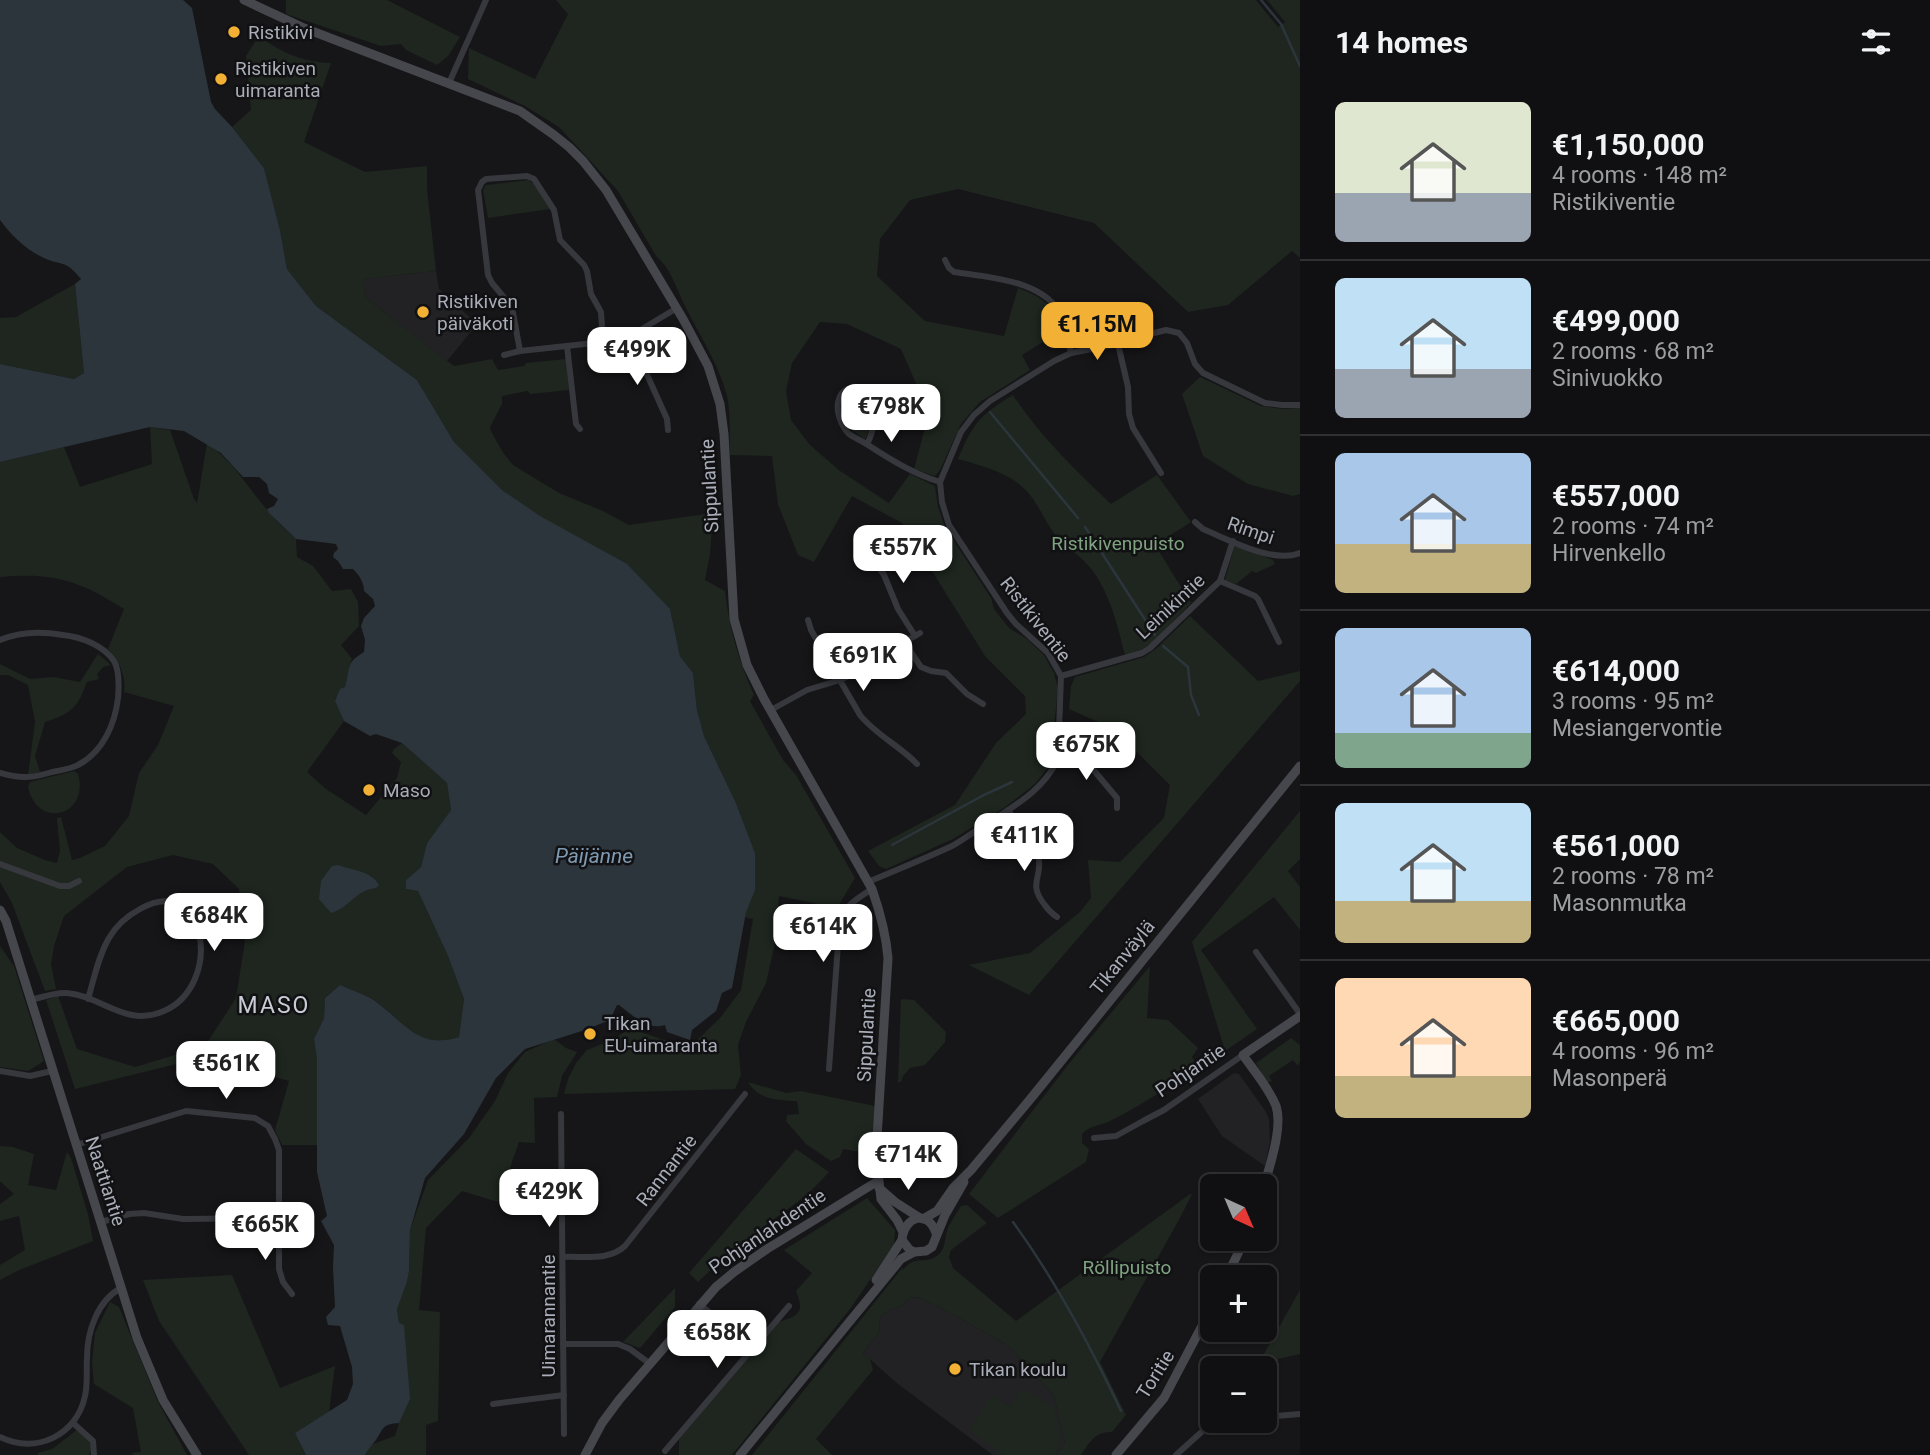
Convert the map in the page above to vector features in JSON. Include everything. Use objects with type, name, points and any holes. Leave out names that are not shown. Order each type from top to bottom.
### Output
[{"type":"street","name":"Sippulantie","points":[[244,0],[304,28],[520,111],[554,135],[576,154],[606,190],[677,308],[708,366],[720,404],[724,434],[734,619],[747,665],[870,886],[881,915],[888,958],[876,1155],[881,1199],[897,1220],[902,1236]]},
{"type":"street","points":[[449,83],[486,0]]},
{"type":"street","points":[[520,351],[513,310],[488,275],[478,190],[486,179],[527,176],[534,179],[554,210],[559,240],[587,271],[591,295],[601,312],[603,342]]},
{"type":"street","points":[[945,260],[954,272],[1008,281],[1037,291],[1050,300],[1065,324],[1071,353]]},
{"type":"street","points":[[504,355],[622,340],[677,308]]},
{"type":"street","points":[[867,444],[874,426],[872,404],[863,391],[849,388],[838,399],[841,422],[848,433],[899,465],[940,482],[961,432],[974,415],[990,401],[1071,353],[1133,341],[1166,330],[1179,333],[1187,343],[1195,364],[1203,373],[1265,404],[1300,405]]},
{"type":"street","points":[[632,335],[667,419],[668,430]]},
{"type":"street","points":[[1118,344],[1128,387],[1129,414],[1133,428],[1161,473]]},
{"type":"street","points":[[567,346],[576,424],[580,429]]},
{"type":"street","name":"Ristikiventie","points":[[940,482],[942,502],[949,525],[1007,613],[1048,653],[1061,677],[1058,758]]},
{"type":"street","name":"Rimpi","points":[[1195,522],[1203,529],[1270,555],[1283,557],[1300,553]]},
{"type":"street","name":"Leinikintie","points":[[1061,677],[1142,653],[1150,648],[1220,581],[1233,541]]},
{"type":"street","points":[[771,710],[807,690],[840,680],[879,661],[891,650],[918,634],[898,609],[884,575],[867,550]]},
{"type":"street","points":[[1220,581],[1258,599],[1279,642]]},
{"type":"street","points":[[808,620],[811,630],[868,724],[917,764]]},
{"type":"street","points":[[0,639],[30,632],[82,637],[114,661],[119,683],[115,718],[94,753],[78,765],[30,778],[0,773]]},
{"type":"street","points":[[904,642],[921,667],[946,673],[967,694],[982,704]]},
{"type":"street","points":[[829,1069],[839,931],[842,916],[850,903],[870,886],[954,845],[1008,810],[1046,779],[1058,758],[1086,762],[1117,798],[1117,808]]},
{"type":"street","name":"Tikanväylä","points":[[922,1219],[937,1211],[953,1188],[971,1170],[1300,766]]},
{"type":"street","points":[[1008,810],[1038,855],[1040,862],[1035,888],[1037,895],[1056,917]]},
{"type":"street","points":[[0,864],[60,886],[69,886],[79,881]]},
{"type":"street","points":[[31,1000],[66,993],[89,999],[124,1014],[138,1016],[153,1016],[179,1002],[190,991],[198,973],[201,939],[190,913],[177,903],[167,901],[149,904],[121,923],[102,951],[89,999]]},
{"type":"street","name":"Naattiantie","points":[[0,910],[6,921],[137,1338],[177,1425],[197,1455]]},
{"type":"street","points":[[1256,952],[1300,1015]]},
{"type":"street","name":"Pohjantie","points":[[1094,1138],[1116,1136],[1164,1110],[1300,1015]]},
{"type":"street","points":[[1243,1055],[1273,1101],[1278,1117],[1267,1174]]},
{"type":"street","points":[[0,1071],[30,1076],[52,1071]]},
{"type":"street","name":"Rannantie","points":[[563,1257],[610,1256],[618,1253],[745,1094]]},
{"type":"street","points":[[76,1145],[186,1111],[256,1118],[268,1126],[279,1150],[279,1269],[292,1294]]},
{"type":"street","name":"Uimarannantie","points":[[561,1114],[564,1434]]},
{"type":"street","name":"Tikanväylä","points":[[936,1233],[971,1170]]},
{"type":"street","points":[[878,1184],[895,1202],[932,1224],[936,1233],[934,1244],[929,1250],[920,1253],[909,1249],[902,1236]]},
{"type":"street","name":"Pohjanlahdentie","points":[[585,1455],[609,1412],[699,1304],[757,1255],[807,1223],[878,1184]]},
{"type":"street","points":[[101,1222],[144,1213],[183,1219],[278,1218]]},
{"type":"street","points":[[856,1311],[907,1224],[911,1220],[922,1219]]},
{"type":"street","points":[[740,1455],[856,1311],[901,1259],[914,1252]]},
{"type":"street","points":[[0,1437],[19,1447],[45,1446],[73,1423],[85,1398],[87,1356],[93,1324],[104,1302],[121,1288]]},
{"type":"street","points":[[699,1304],[754,1348]]},
{"type":"street","points":[[665,1451],[789,1306]]},
{"type":"street","name":"Toritie","points":[[1116,1455],[1164,1398],[1200,1330]]},
{"type":"street","points":[[564,1344],[618,1344],[649,1363]]},
{"type":"street","points":[[493,1404],[564,1395]]},
{"type":"street","points":[[1277,1416],[1300,1414]]},
{"type":"street","points":[[73,1423],[93,1441],[94,1455]]},
{"type":"street","points":[[1176,1455],[1200,1433]]},
{"type":"shaded area","name":"Ristikiven päiväkoti","points":[[436,271],[439,289],[477,324],[447,361],[366,298],[363,279]]},
{"type":"shaded area","points":[[1234,1073],[1239,1074],[1269,1120],[1270,1141],[1265,1166],[1222,1136],[1198,1099]]},
{"type":"shaded area","name":"Tikan koulu","points":[[918,1297],[1009,1346],[1054,1396],[1065,1443],[1056,1455],[993,1455],[898,1384],[863,1353],[879,1333],[880,1318],[887,1311],[903,1305],[909,1298]]},
{"type":"green space","points":[[286,0],[387,0],[460,37],[448,56],[437,65],[406,50],[401,44],[381,46],[286,14]]},
{"type":"green space","points":[[556,0],[1256,0],[1278,27],[1285,22],[1267,0],[1300,0],[1300,258],[1292,251],[1228,305],[1188,312],[1094,223],[958,189],[910,200],[880,239],[877,276],[925,321],[1004,336],[1018,288],[1050,307],[1064,341],[1060,344],[1053,336],[1022,355],[1030,370],[980,402],[961,424],[935,476],[914,469],[929,413],[901,349],[847,324],[820,322],[792,363],[786,391],[791,420],[810,445],[840,471],[889,503],[910,474],[935,486],[945,527],[991,598],[994,609],[1009,628],[1027,639],[1044,655],[1054,673],[1058,689],[1050,765],[1035,784],[1004,808],[953,839],[886,869],[879,866],[868,851],[955,805],[996,743],[1026,714],[1025,696],[985,656],[902,523],[852,496],[814,562],[798,555],[778,504],[772,456],[730,455],[727,396],[718,371],[669,272],[656,256],[618,191],[559,127],[525,106],[468,79],[469,48],[535,79],[568,14]]},
{"type":"green space","points":[[259,36],[293,56],[331,63],[304,142],[365,172],[427,166],[436,271],[363,279],[366,298],[454,366],[492,359],[498,370],[524,366],[526,363],[566,359],[569,390],[530,394],[528,391],[502,396],[502,404],[490,427],[502,451],[513,465],[559,493],[629,525],[713,513],[705,580],[725,591],[735,644],[754,695],[750,701],[855,878],[837,908],[779,896],[774,948],[766,983],[746,1022],[738,1045],[741,1075],[735,1089],[564,1094],[576,1063],[587,1050],[615,1039],[631,1026],[646,1034],[689,1048],[721,1017],[741,990],[753,919],[745,917],[755,853],[736,803],[704,736],[697,710],[693,673],[680,656],[670,609],[502,490],[454,442],[417,380],[316,306],[287,269],[264,168],[232,127],[251,110],[246,56]]},
{"type":"green space","points":[[528,180],[534,184],[550,209],[488,218],[483,190],[486,185]]},
{"type":"green space","points":[[75,284],[84,373],[74,379],[0,364],[0,318],[16,317]]},
{"type":"green space","points":[[1200,377],[1261,406],[1300,408],[1300,494],[1293,496],[1248,484],[1203,456],[1182,394]]},
{"type":"green space","points":[[855,391],[866,399],[871,412],[865,439],[844,420],[841,401],[847,393]]},
{"type":"green space","name":"Ristikivenpuisto","points":[[1013,395],[1046,439],[1111,504],[1157,475],[1191,522],[1155,545],[1191,603],[1152,643],[1141,650],[1125,655],[1111,605],[1099,581],[1081,558],[1059,540],[1026,490],[1009,477],[958,459],[979,421]]},
{"type":"green space","points":[[150,427],[170,430],[197,503],[207,443],[226,459],[272,516],[296,539],[297,557],[313,566],[332,591],[351,589],[358,602],[359,626],[341,645],[352,659],[346,684],[335,700],[344,721],[307,772],[326,789],[366,815],[397,778],[401,762],[392,753],[402,743],[447,783],[451,810],[427,843],[421,867],[406,880],[406,889],[418,891],[448,956],[464,999],[459,1037],[432,1040],[421,1037],[375,1001],[340,985],[325,998],[324,1018],[314,1039],[317,1059],[317,1145],[282,1145],[275,1130],[289,1081],[205,1057],[75,1089],[46,1000],[58,996],[77,1049],[135,1067],[205,1046],[236,998],[245,941],[239,889],[213,864],[173,855],[127,867],[64,916],[51,964],[56,989],[45,991],[12,903],[0,882],[0,832],[17,848],[57,863],[60,851],[57,818],[61,817],[72,860],[105,846],[129,816],[139,773],[158,745],[174,706],[124,692],[121,669],[108,649],[124,609],[94,591],[66,581],[36,576],[0,577],[0,462],[64,447],[80,487],[152,464]]},
{"type":"green space","points":[[1235,545],[1273,560],[1275,564],[1256,573],[1252,571],[1236,584],[1225,580]]},
{"type":"green space","points":[[1190,616],[1258,681],[1300,671],[1300,681],[1029,995],[969,965],[1030,953],[1080,912],[1091,898],[1088,860],[1120,862],[1164,818],[1170,785],[1114,729],[1069,709],[1071,686],[1075,677],[1144,657]]},
{"type":"green space","points":[[98,654],[111,665],[103,667],[97,674],[99,679],[87,682],[72,708],[45,722],[35,756],[40,772],[28,775],[35,722],[28,685],[8,675],[0,675],[0,664],[30,679],[54,677],[80,682]]},
{"type":"green space","points":[[74,771],[78,774],[80,788],[77,800],[70,808],[51,813],[34,801],[28,787],[30,782]]},
{"type":"green space","points":[[1300,811],[1300,859],[1288,871],[1300,887],[1300,930],[1274,897],[1201,950],[1257,1029],[1225,1051],[1192,942]]},
{"type":"green space","points":[[0,946],[14,966],[44,1061],[28,1071],[0,1067]]},
{"type":"green space","points":[[1150,966],[1147,1018],[1168,1020],[1198,1048],[1192,1057],[1198,1067],[1134,1108],[1085,1131],[1082,1134],[1082,1143],[1089,1149],[1086,1162],[998,1218],[969,1194],[1067,1066]]},
{"type":"green space","points":[[901,999],[914,1000],[946,1032],[945,1042],[925,1065],[910,1068],[901,1082],[898,1082]]},
{"type":"green space","points":[[1291,1038],[1300,1045],[1298,1066],[1293,1060],[1269,1076],[1272,1081],[1267,1083],[1256,1063]]},
{"type":"green space","points":[[554,1039],[577,1052],[562,1076],[557,1097],[534,1098],[535,1143],[519,1142],[498,1202],[462,1191],[426,1228],[419,1310],[440,1312],[438,1421],[426,1425],[426,1455],[365,1455],[370,1445],[395,1436],[399,1423],[397,1307],[409,1271],[410,1230],[428,1180],[469,1138],[495,1101],[508,1073],[525,1052]]},
{"type":"green space","points":[[748,1082],[786,1093],[801,1091],[875,1106],[872,1154],[843,1149],[840,1157],[831,1161],[806,1144],[786,1121],[787,1115],[799,1114],[797,1101],[763,1096]]},
{"type":"green space","points":[[0,1146],[34,1154],[28,1185],[56,1190],[67,1152],[88,1214],[93,1241],[0,1280],[0,1265],[25,1250],[19,1216],[0,1221],[0,1204],[14,1194],[0,1181]]},
{"type":"green space","points":[[796,1149],[829,1172],[800,1200],[741,1243],[698,1282],[689,1273]]},
{"type":"green space","name":"Röllipuisto","points":[[1190,1194],[1181,1216],[1100,1362],[1126,1415],[1112,1432],[1101,1433],[1093,1439],[1081,1455],[1056,1455],[1065,1443],[1054,1396],[1009,1346],[918,1297],[909,1298],[903,1305],[887,1311],[880,1318],[879,1333],[863,1353],[870,1359],[873,1370],[816,1439],[832,1455],[752,1455],[903,1267],[903,1270],[912,1262],[932,1259],[940,1253],[948,1228],[961,1206],[967,1205],[987,1223],[951,1250],[949,1257],[953,1268],[1016,1321]]},
{"type":"green space","points":[[867,1198],[895,1230],[894,1245],[850,1309],[732,1455],[679,1455],[679,1439],[779,1322],[796,1315],[800,1309],[796,1291],[812,1273],[784,1250]]},
{"type":"green space","points":[[232,1275],[280,1388],[335,1366],[329,1412],[295,1433],[306,1455],[249,1455],[159,1321],[143,1280]]},
{"type":"green space","points":[[675,1288],[675,1307],[640,1348],[623,1342]]},
{"type":"green space","points":[[1300,1290],[1300,1354],[1277,1361],[1277,1356],[1263,1356],[1271,1342],[1277,1342],[1277,1331]]},
{"type":"green space","points":[[110,1302],[119,1307],[158,1402],[187,1455],[131,1453],[141,1452],[133,1408],[94,1384],[92,1362],[95,1333]]},
{"type":"green space","points":[[1022,1389],[1054,1407],[1059,1443],[1054,1455],[1005,1455],[969,1431],[992,1395],[1010,1407]]},
{"type":"green space","points":[[77,1430],[89,1440],[92,1447],[89,1455],[38,1455],[52,1449]]},
{"type":"water","name":"Päijänne","points":[[0,0],[183,0],[192,8],[211,102],[264,168],[287,269],[316,306],[417,380],[454,442],[502,490],[540,516],[627,564],[670,609],[680,656],[693,673],[697,710],[704,736],[736,803],[755,853],[755,890],[746,912],[732,988],[722,993],[716,1011],[692,1030],[690,1040],[667,1032],[665,1025],[646,1024],[617,1005],[610,1020],[525,1049],[496,1078],[464,1134],[425,1178],[410,1230],[407,1282],[397,1309],[399,1323],[404,1325],[410,1399],[399,1423],[384,1427],[365,1455],[306,1455],[295,1433],[347,1400],[353,1384],[352,1367],[340,1326],[328,1325],[326,1317],[335,1307],[334,1245],[321,1221],[327,1216],[317,1172],[317,1059],[314,1039],[324,1018],[325,998],[340,985],[371,999],[422,1037],[445,1040],[459,1037],[464,999],[448,956],[418,891],[406,889],[406,880],[421,867],[427,843],[451,810],[447,783],[402,743],[376,734],[370,736],[344,721],[335,701],[340,689],[345,687],[351,663],[364,652],[365,640],[361,626],[364,618],[375,606],[373,599],[364,591],[355,571],[343,569],[333,557],[338,549],[336,544],[296,539],[269,513],[267,509],[274,506],[278,499],[269,493],[267,484],[259,477],[243,477],[221,453],[184,431],[150,427],[0,462],[0,364],[74,379],[84,373],[75,284],[81,279],[66,265],[30,250],[0,220]]},
{"type":"water","points":[[338,865],[371,876],[379,885],[331,913],[319,899],[321,881],[332,866]]},
{"type":"waterway","points":[[1261,0],[1281,24],[1300,66]]},
{"type":"waterway","points":[[990,412],[1078,518]]},
{"type":"waterway","points":[[1085,527],[1155,635]]},
{"type":"waterway","points":[[1163,646],[1188,667],[1191,695],[1199,715]]},
{"type":"waterway","points":[[892,845],[1012,782]]},
{"type":"waterway","points":[[1013,1222],[1072,1314],[1121,1411]]},
{"type":"place","name":"Ristikivi","points":[[234,32]]},
{"type":"place","name":"Ristikiven uimaranta","points":[[221,79]]},
{"type":"place","name":"Ristikiven päiväkoti","points":[[423,312]]},
{"type":"place","name":"Maso","points":[[369,790]]},
{"type":"place","name":"Tikan EU-uimaranta","points":[[590,1034]]},
{"type":"place","name":"Tikan koulu","points":[[955,1369]]},
{"type":"district","name":"MASO","points":[[274,1005]]}]
